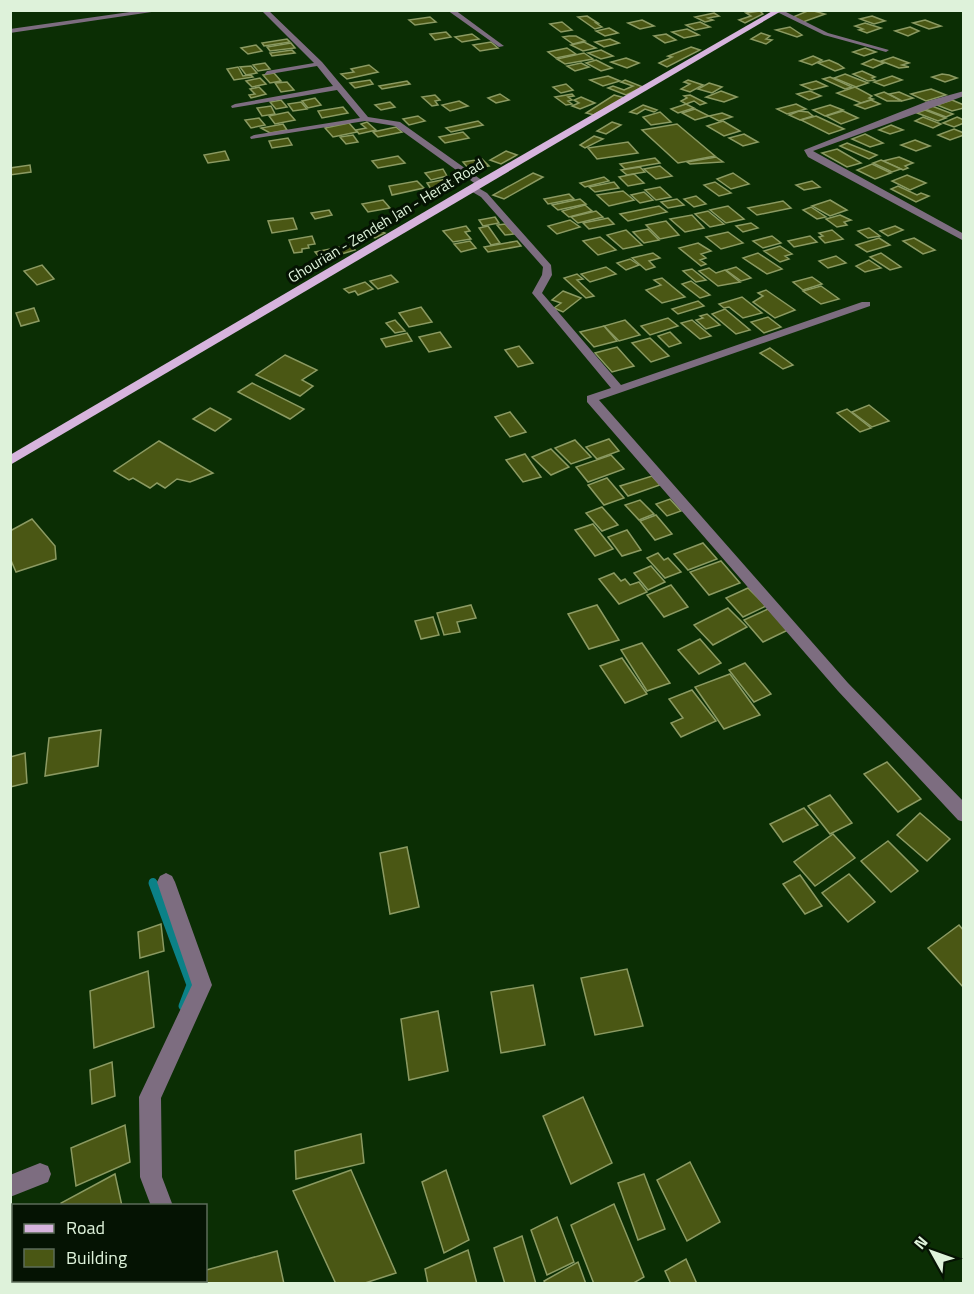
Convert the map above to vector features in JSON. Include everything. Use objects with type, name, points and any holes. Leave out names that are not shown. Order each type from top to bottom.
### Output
[{"type":"main road","name":"Ghourian - Zendeh Jan - Herat Road","points":[[10,461],[476,185],[778,11]]},
{"type":"street","points":[[10,31],[162,10]]},
{"type":"street","points":[[264,10],[319,64],[366,118]]},
{"type":"street","points":[[450,10],[501,46]]},
{"type":"street","points":[[778,11],[826,34],[886,50]]},
{"type":"street","points":[[267,73],[319,64]]},
{"type":"street","points":[[235,106],[339,87]]},
{"type":"street","points":[[963,93],[921,106],[808,150],[811,154],[874,190],[963,238]]},
{"type":"street","points":[[254,137],[366,118],[397,124],[476,185],[548,267],[547,275],[537,293],[618,390]]},
{"type":"street","points":[[866,304],[591,399],[843,687],[963,814]]},
{"type":"street","points":[[161,1204],[151,1177],[150,1097],[201,985],[166,882]]},
{"type":"street","points":[[10,1186],[40,1174]]},
{"type":"building","points":[[810,10],[825,14],[803,22],[793,17]]},
{"type":"building","points":[[760,11],[763,14],[745,23],[739,20],[751,16],[746,13]]},
{"type":"building","points":[[714,13],[719,16],[708,18],[713,20],[705,22],[695,17]]},
{"type":"building","points":[[587,16],[602,27],[595,29],[578,17]]},
{"type":"building","points":[[872,16],[885,21],[874,24],[860,19]]},
{"type":"building","points":[[430,17],[436,22],[415,25],[409,20]]},
{"type":"building","points":[[642,20],[654,26],[640,29],[628,23]]},
{"type":"building","points":[[925,20],[941,26],[929,29],[913,23]]},
{"type":"building","points":[[562,22],[572,30],[561,32],[550,24]]},
{"type":"building","points":[[700,22],[710,27],[695,30],[686,25]]},
{"type":"building","points":[[865,23],[881,28],[867,33],[855,26]]},
{"type":"building","points":[[790,27],[802,35],[797,37],[776,30]]},
{"type":"building","points":[[910,27],[919,31],[908,36],[895,31]]},
{"type":"building","points":[[609,28],[618,33],[605,36],[596,31]]},
{"type":"building","points":[[687,29],[699,35],[684,38],[672,32]]},
{"type":"building","points":[[446,32],[451,37],[435,40],[430,34]]},
{"type":"building","points":[[761,33],[770,36],[766,39],[772,40],[766,44],[751,39]]},
{"type":"building","points":[[472,34],[479,39],[462,42],[455,37]]},
{"type":"building","points":[[666,34],[676,40],[665,43],[654,36]]},
{"type":"building","points":[[576,36],[585,41],[573,44],[563,37]]},
{"type":"building","points":[[287,39],[290,42],[264,46],[262,43]]},
{"type":"building","points":[[610,39],[619,43],[604,47],[595,42]]},
{"type":"building","points":[[491,42],[498,48],[480,51],[473,45]]},
{"type":"building","points":[[584,42],[596,48],[583,51],[571,45]]},
{"type":"building","points":[[291,43],[295,48],[270,51],[267,47]]},
{"type":"building","points":[[256,45],[262,51],[248,54],[241,48]]},
{"type":"building","points":[[691,47],[700,50],[667,67],[659,63],[672,57],[668,56]]},
{"type":"building","points":[[567,48],[576,54],[556,58],[548,52]]},
{"type":"building","points":[[865,48],[876,52],[864,56],[853,52]]},
{"type":"building","points":[[292,50],[295,53],[272,56],[270,53]]},
{"type":"building","points":[[601,50],[613,56],[601,59],[588,53]]},
{"type":"building","points":[[584,53],[593,59],[565,64],[557,59]]},
{"type":"building","points":[[813,56],[822,60],[812,65],[800,61]]},
{"type":"building","points":[[893,57],[909,63],[902,65],[909,67],[899,68],[881,61]]},
{"type":"building","points":[[626,58],[639,63],[627,68],[611,62]]},
{"type":"building","points":[[873,59],[884,63],[873,68],[862,64]]},
{"type":"building","points":[[596,60],[612,68],[601,71],[586,63]]},
{"type":"building","points":[[829,60],[844,68],[835,71],[818,63]]},
{"type":"building","points":[[265,63],[270,69],[258,71],[253,65]]},
{"type":"building","points":[[581,63],[589,67],[575,71],[567,66]]},
{"type":"building","points":[[369,65],[378,72],[347,79],[341,74],[354,72],[351,69]]},
{"type":"building","points":[[251,66],[257,73],[246,75],[240,67]]},
{"type":"building","points":[[238,67],[243,76],[253,77],[234,80],[227,69]]},
{"type":"building","points":[[862,71],[875,77],[872,78],[875,80],[868,81],[853,74]]},
{"type":"building","points":[[274,73],[281,81],[270,83],[263,75]]},
{"type":"building","points":[[845,74],[868,83],[856,87],[834,78]]},
{"type":"building","points":[[942,74],[957,78],[945,82],[932,77]]},
{"type":"building","points":[[608,76],[620,81],[603,86],[590,80]]},
{"type":"building","points":[[892,76],[902,80],[884,86],[874,82]]},
{"type":"building","points":[[830,77],[852,87],[845,89],[823,79]]},
{"type":"building","points":[[260,78],[266,84],[252,87],[246,81]]},
{"type":"building","points":[[370,80],[373,84],[355,88],[350,83]]},
{"type":"building","points":[[625,80],[643,87],[626,95],[608,88],[613,86],[624,90],[633,86],[621,82]]},
{"type":"building","points":[[688,80],[703,85],[690,92],[681,89],[690,84],[684,82]]},
{"type":"building","points":[[407,81],[410,84],[382,89],[379,86]]},
{"type":"building","points":[[816,81],[827,86],[812,90],[801,85]]},
{"type":"building","points":[[287,82],[294,90],[281,92],[275,83]]},
{"type":"building","points":[[709,83],[722,87],[712,93],[698,89]]},
{"type":"building","points":[[566,84],[573,90],[561,93],[553,87]]},
{"type":"building","points":[[259,87],[266,94],[251,98],[249,95],[255,94],[250,89]]},
{"type":"building","points":[[855,87],[872,96],[869,98],[873,99],[861,103],[837,93]]},
{"type":"building","points":[[931,89],[946,95],[926,101],[911,94]]},
{"type":"building","points":[[721,91],[737,97],[724,102],[706,97]]},
{"type":"building","points":[[810,91],[821,96],[809,100],[797,94]]},
{"type":"building","points":[[884,92],[902,101],[887,101],[875,95]]},
{"type":"building","points":[[899,92],[913,98],[902,101],[889,94]]},
{"type":"building","points":[[500,94],[509,100],[496,103],[488,98]]},
{"type":"building","points":[[572,94],[574,96],[568,97],[572,100],[568,101],[572,104],[566,105],[555,97]]},
{"type":"building","points":[[435,95],[440,100],[435,101],[438,105],[432,106],[422,97]]},
{"type":"building","points":[[614,95],[625,98],[594,115],[586,113]]},
{"type":"building","points":[[690,95],[706,103],[700,105],[694,101],[686,104],[681,101],[687,98],[684,96]]},
{"type":"building","points":[[581,97],[595,103],[580,109],[572,106],[579,103],[574,100]]},
{"type":"building","points":[[315,98],[321,105],[308,108],[302,101]]},
{"type":"building","points":[[281,100],[287,107],[276,109],[270,102]]},
{"type":"building","points":[[871,100],[880,104],[865,109],[855,105]]},
{"type":"building","points":[[952,100],[964,105],[964,108],[952,111],[937,105]]},
{"type":"building","points":[[459,101],[468,106],[450,111],[442,105]]},
{"type":"building","points":[[301,102],[307,109],[293,111],[288,104]]},
{"type":"building","points":[[390,102],[395,107],[381,110],[375,105]]},
{"type":"building","points":[[686,104],[694,108],[678,113],[671,109]]},
{"type":"building","points":[[796,104],[806,109],[787,114],[777,109]]},
{"type":"building","points":[[643,105],[657,110],[654,112],[645,109],[637,114],[630,112]]},
{"type":"building","points":[[830,105],[843,110],[825,116],[813,110]]},
{"type":"building","points":[[271,106],[275,114],[262,116],[257,108]]},
{"type":"building","points":[[932,106],[953,114],[946,117],[925,109]]},
{"type":"building","points":[[343,107],[348,113],[322,118],[318,111]]},
{"type":"building","points":[[695,109],[709,116],[695,120],[682,113]]},
{"type":"building","points":[[925,110],[946,118],[938,121],[917,113]]},
{"type":"building","points":[[799,111],[808,112],[813,116],[800,120],[789,115]]},
{"type":"building","points":[[843,111],[858,118],[841,124],[826,116]]},
{"type":"building","points":[[288,112],[295,120],[275,124],[269,116]]},
{"type":"building","points":[[660,112],[671,122],[651,125],[643,117]]},
{"type":"building","points":[[722,113],[732,117],[719,121],[709,116]]},
{"type":"building","points":[[418,116],[425,121],[409,125],[403,119]]},
{"type":"building","points":[[816,116],[844,129],[829,134],[801,120]]},
{"type":"building","points":[[923,117],[941,124],[933,128],[915,121]]},
{"type":"building","points":[[957,117],[964,120],[964,123],[954,127],[943,123]]},
{"type":"building","points":[[259,118],[265,125],[251,128],[245,120]]},
{"type":"building","points":[[478,121],[483,125],[451,132],[446,128]]},
{"type":"building","points":[[723,121],[740,131],[724,136],[707,126]]},
{"type":"building","points":[[367,122],[376,130],[359,134],[356,130],[366,128],[361,124]]},
{"type":"building","points":[[612,122],[621,125],[606,134],[597,131]]},
{"type":"building","points":[[349,123],[357,132],[333,137],[325,128]]},
{"type":"building","points":[[283,124],[287,130],[270,133],[261,128]]},
{"type":"building","points":[[677,124],[715,156],[678,163],[642,130]]},
{"type":"building","points":[[891,125],[903,130],[890,134],[879,130]]},
{"type":"building","points":[[396,127],[402,132],[378,137],[373,132]]},
{"type":"building","points":[[954,129],[964,135],[950,140],[938,135]]},
{"type":"building","points":[[463,132],[469,138],[445,143],[439,137]]},
{"type":"building","points":[[744,134],[758,142],[743,146],[729,138]]},
{"type":"building","points":[[865,134],[883,143],[870,147],[852,139]]},
{"type":"building","points":[[353,135],[358,142],[346,144],[340,137]]},
{"type":"building","points":[[594,136],[603,139],[585,148],[580,145]]},
{"type":"building","points":[[288,138],[292,145],[272,148],[269,141]]},
{"type":"building","points":[[915,140],[930,146],[916,151],[901,145]]},
{"type":"building","points":[[628,142],[638,153],[597,159],[588,148]]},
{"type":"building","points":[[847,143],[877,155],[869,159],[840,146]]},
{"type":"building","points":[[837,149],[861,163],[847,167],[822,153]]},
{"type":"building","points":[[225,151],[229,160],[208,163],[204,155]]},
{"type":"building","points":[[506,151],[517,155],[501,164],[490,160]]},
{"type":"building","points":[[398,156],[405,163],[378,168],[372,161]]},
{"type":"building","points":[[716,157],[723,162],[690,164],[687,162]]},
{"type":"building","points":[[899,157],[913,163],[905,166],[908,168],[903,170],[883,161]]},
{"type":"building","points":[[655,158],[660,163],[625,169],[620,164]]},
{"type":"building","points":[[482,159],[489,166],[469,169],[463,162]]},
{"type":"building","points":[[881,160],[901,169],[892,172],[873,163]]},
{"type":"building","points":[[872,164],[891,173],[875,179],[857,170]]},
{"type":"building","points":[[30,165],[31,172],[10,175],[10,168]]},
{"type":"building","points":[[660,166],[672,176],[656,179],[644,169]]},
{"type":"building","points":[[640,167],[645,172],[627,175],[621,170]]},
{"type":"building","points":[[443,169],[447,176],[431,180],[425,173]]},
{"type":"building","points":[[533,173],[543,177],[504,199],[493,195]]},
{"type":"building","points":[[733,173],[749,184],[731,189],[717,179]]},
{"type":"building","points":[[634,174],[644,183],[628,186],[619,177]]},
{"type":"building","points":[[907,175],[926,183],[910,190],[892,181]]},
{"type":"building","points":[[456,177],[459,180],[431,189],[427,183]]},
{"type":"building","points":[[604,177],[609,181],[585,187],[580,183]]},
{"type":"building","points":[[417,181],[424,188],[392,195],[389,186]]},
{"type":"building","points":[[812,181],[820,187],[804,190],[796,185]]},
{"type":"building","points":[[614,182],[619,188],[595,192],[589,187]]},
{"type":"building","points":[[715,182],[731,193],[719,196],[704,185]]},
{"type":"building","points":[[898,186],[917,195],[921,193],[929,196],[916,202],[891,189]]},
{"type":"building","points":[[660,187],[671,197],[656,200],[645,190]]},
{"type":"building","points":[[623,191],[634,200],[609,206],[597,195]]},
{"type":"building","points":[[644,192],[653,200],[640,203],[631,195]]},
{"type":"building","points":[[569,194],[574,199],[548,204],[544,199]]},
{"type":"building","points":[[696,196],[706,204],[694,207],[684,199]]},
{"type":"building","points":[[580,199],[586,204],[558,210],[552,205]]},
{"type":"building","points":[[677,199],[684,205],[668,208],[661,202]]},
{"type":"building","points":[[383,200],[390,208],[368,212],[362,204]]},
{"type":"building","points":[[830,200],[847,210],[830,216],[812,206]]},
{"type":"building","points":[[783,201],[791,208],[757,215],[748,208]]},
{"type":"building","points":[[585,205],[592,211],[569,217],[562,211]]},
{"type":"building","points":[[659,206],[667,212],[628,221],[620,214]]},
{"type":"building","points":[[728,206],[744,219],[726,223],[710,210]]},
{"type":"building","points":[[811,207],[826,217],[817,219],[803,210]]},
{"type":"building","points":[[329,210],[332,215],[315,219],[311,213]]},
{"type":"building","points":[[596,211],[603,217],[578,223],[571,217]]},
{"type":"building","points":[[708,211],[724,224],[710,227],[695,214]]},
{"type":"building","points":[[692,215],[704,228],[685,232],[670,219]]},
{"type":"building","points":[[840,215],[851,220],[844,222],[847,225],[837,227],[826,219]]},
{"type":"building","points":[[495,217],[499,223],[483,226],[479,220]]},
{"type":"building","points":[[293,218],[297,229],[272,233],[268,221]]},
{"type":"building","points":[[608,218],[614,224],[589,229],[583,223]]},
{"type":"building","points":[[570,220],[580,227],[557,234],[548,226]]},
{"type":"building","points":[[666,221],[679,235],[660,239],[646,225]]},
{"type":"building","points":[[751,223],[758,228],[743,232],[736,226]]},
{"type":"building","points":[[505,224],[514,234],[505,235],[497,225]]},
{"type":"building","points":[[466,226],[470,231],[465,232],[471,239],[453,242],[443,231]]},
{"type":"building","points":[[488,226],[500,243],[491,245],[479,228]]},
{"type":"building","points":[[895,226],[903,230],[888,236],[880,231]]},
{"type":"building","points":[[372,227],[385,233],[375,238],[362,233]]},
{"type":"building","points":[[869,228],[880,236],[868,238],[858,231]]},
{"type":"building","points":[[648,229],[659,240],[644,243],[633,232]]},
{"type":"building","points":[[626,230],[642,245],[623,249],[607,235]]},
{"type":"building","points":[[832,230],[843,239],[825,243],[819,237],[823,236],[819,233]]},
{"type":"building","points":[[728,232],[743,243],[721,249],[706,237]]},
{"type":"building","points":[[312,236],[315,244],[308,245],[309,248],[302,249],[302,252],[294,253],[289,240]]},
{"type":"building","points":[[772,236],[781,243],[763,248],[753,241]]},
{"type":"building","points":[[810,236],[817,242],[794,247],[788,241]]},
{"type":"building","points":[[600,237],[616,250],[598,255],[583,241]]},
{"type":"building","points":[[879,238],[890,245],[867,252],[856,245]]},
{"type":"building","points":[[914,238],[935,250],[923,254],[903,241]]},
{"type":"building","points":[[470,241],[476,248],[461,252],[454,244]]},
{"type":"building","points":[[517,241],[521,246],[488,252],[484,247]]},
{"type":"building","points":[[698,243],[711,251],[701,254],[706,258],[700,260],[706,264],[701,266],[679,248]]},
{"type":"building","points":[[350,245],[355,250],[322,260],[315,252]]},
{"type":"building","points":[[780,246],[792,254],[785,256],[789,259],[780,262],[764,251]]},
{"type":"building","points":[[653,253],[660,258],[649,261],[655,267],[646,270],[632,258]]},
{"type":"building","points":[[758,253],[782,269],[767,274],[743,258]]},
{"type":"building","points":[[881,253],[901,267],[890,270],[870,257]]},
{"type":"building","points":[[836,256],[846,263],[828,268],[819,261]]},
{"type":"building","points":[[630,259],[639,265],[626,270],[617,263]]},
{"type":"building","points":[[869,260],[881,268],[865,272],[856,266]]},
{"type":"building","points":[[42,265],[54,279],[37,285],[24,271]]},
{"type":"building","points":[[606,267],[616,274],[590,282],[581,274]]},
{"type":"building","points":[[736,267],[751,278],[741,281],[726,270]]},
{"type":"building","points":[[709,268],[716,273],[725,270],[740,282],[718,286],[699,271]]},
{"type":"building","points":[[692,269],[706,280],[696,282],[683,271]]},
{"type":"building","points":[[577,274],[583,279],[577,280],[594,296],[586,298],[564,278]]},
{"type":"building","points":[[391,275],[398,282],[378,289],[370,281]]},
{"type":"building","points":[[812,277],[822,284],[803,290],[793,282]]},
{"type":"building","points":[[662,278],[685,297],[662,303],[646,290],[661,285],[654,280]]},
{"type":"building","points":[[691,281],[710,295],[700,298],[682,284]]},
{"type":"building","points":[[365,282],[373,289],[358,295],[355,291],[349,293],[344,289]]},
{"type":"building","points":[[821,286],[839,299],[821,304],[803,291]]},
{"type":"building","points":[[766,290],[795,310],[775,318],[753,302],[763,296],[758,293]]},
{"type":"building","points":[[563,291],[581,298],[563,312],[554,308],[561,303],[552,300]]},
{"type":"building","points":[[742,297],[762,313],[743,318],[729,307],[724,308],[719,304]]},
{"type":"building","points":[[698,301],[704,306],[678,314],[672,309]]},
{"type":"building","points":[[421,307],[432,322],[409,327],[399,313]]},
{"type":"building","points":[[34,308],[39,321],[21,326],[16,313]]},
{"type":"building","points":[[725,309],[750,330],[736,334],[712,314]]},
{"type":"building","points":[[707,314],[720,325],[706,329],[696,320]]},
{"type":"building","points":[[768,317],[781,327],[764,333],[751,322]]},
{"type":"building","points":[[668,318],[678,326],[650,335],[641,326]]},
{"type":"building","points":[[395,320],[405,331],[395,333],[386,323]]},
{"type":"building","points":[[625,320],[640,335],[619,341],[604,326]]},
{"type":"building","points":[[692,320],[711,336],[700,339],[681,323]]},
{"type":"building","points":[[604,326],[617,341],[594,347],[580,332]]},
{"type":"building","points":[[440,332],[451,347],[429,352],[419,337]]},
{"type":"building","points":[[670,332],[681,343],[669,347],[658,336]]},
{"type":"building","points":[[407,333],[412,341],[386,347],[381,339]]},
{"type":"building","points":[[650,338],[669,356],[651,362],[632,343]]},
{"type":"building","points":[[519,346],[533,363],[518,367],[505,350]]},
{"type":"building","points":[[617,347],[634,366],[612,372],[595,353]]},
{"type":"building","points":[[770,348],[793,365],[783,369],[760,353]]},
{"type":"building","points":[[285,355],[317,370],[302,380],[313,386],[300,396],[256,375]]},
{"type":"building","points":[[252,383],[304,409],[290,419],[238,392]]},
{"type":"building","points":[[869,405],[889,421],[872,427],[852,412]]},
{"type":"building","points":[[210,408],[231,419],[215,431],[193,419]]},
{"type":"building","points":[[847,409],[871,428],[860,432],[837,413]]},
{"type":"building","points":[[510,412],[526,432],[510,437],[495,417]]},
{"type":"building","points":[[609,439],[619,451],[597,459],[586,447]]},
{"type":"building","points":[[575,440],[591,457],[571,464],[555,448]]},
{"type":"building","points":[[159,441],[213,473],[190,482],[177,479],[165,488],[157,483],[150,488],[114,471]]},
{"type":"building","points":[[551,449],[569,467],[551,475],[532,457]]},
{"type":"building","points":[[525,454],[541,477],[523,482],[506,460]]},
{"type":"building","points":[[611,455],[624,469],[588,482],[576,467]]},
{"type":"building","points":[[652,476],[660,485],[628,496],[620,486]]},
{"type":"building","points":[[607,478],[624,498],[604,505],[588,485]]},
{"type":"building","points":[[670,499],[681,511],[667,516],[656,504]]},
{"type":"building","points":[[640,500],[654,514],[639,520],[625,505]]},
{"type":"building","points":[[602,507],[618,525],[602,531],[586,513]]},
{"type":"building","points":[[656,515],[672,534],[655,540],[640,521]]},
{"type":"building","points":[[32,519],[55,546],[56,559],[16,572],[10,558],[10,531]]},
{"type":"building","points":[[593,524],[613,549],[595,556],[575,530]]},
{"type":"building","points":[[627,530],[641,550],[622,556],[608,537]]},
{"type":"building","points":[[703,543],[717,559],[688,570],[674,554]]},
{"type":"building","points":[[658,553],[664,560],[668,558],[681,572],[665,578],[647,558]]},
{"type":"building","points":[[721,561],[740,583],[709,595],[690,572]]},
{"type":"building","points":[[651,566],[665,582],[648,590],[634,573]]},
{"type":"building","points":[[614,573],[621,581],[625,579],[630,585],[639,582],[647,592],[619,604],[599,579]]},
{"type":"building","points":[[671,585],[688,607],[664,617],[647,595]]},
{"type":"building","points":[[748,588],[766,606],[743,617],[726,598]]},
{"type":"building","points":[[471,605],[476,618],[457,622],[460,632],[444,635],[437,613]]},
{"type":"building","points":[[597,605],[619,640],[589,649],[568,614]]},
{"type":"building","points":[[728,608],[747,627],[713,645],[694,625]]},
{"type":"building","points":[[768,609],[788,630],[763,642],[744,620]]},
{"type":"building","points":[[433,617],[439,635],[421,639],[415,621]]},
{"type":"building","points":[[700,639],[721,663],[699,674],[678,650]]},
{"type":"building","points":[[642,643],[670,683],[647,691],[621,650]]},
{"type":"building","points":[[622,658],[647,694],[625,703],[600,666]]},
{"type":"building","points":[[745,663],[771,694],[754,702],[729,670]]},
{"type":"building","points":[[730,674],[760,715],[724,729],[695,687]]},
{"type":"building","points":[[692,690],[716,721],[681,737],[671,723],[683,718],[669,699]]},
{"type":"building","points":[[101,730],[98,766],[45,776],[49,738]]},
{"type":"building","points":[[25,753],[27,783],[10,787],[10,757]]},
{"type":"building","points":[[887,762],[921,799],[898,812],[864,774]]},
{"type":"building","points":[[830,795],[852,823],[830,834],[808,806]]},
{"type":"building","points":[[804,808],[818,825],[783,842],[770,824]]},
{"type":"building","points":[[920,813],[950,839],[927,861],[897,835]]},
{"type":"building","points":[[833,834],[855,858],[815,886],[794,862]]},
{"type":"building","points":[[888,841],[918,871],[891,892],[861,861]]},
{"type":"building","points":[[407,847],[419,907],[390,914],[380,853]]},
{"type":"building","points":[[849,874],[875,902],[848,922],[822,893]]},
{"type":"building","points":[[800,875],[822,906],[805,914],[783,884]]},
{"type":"building","points":[[161,924],[164,951],[140,958],[138,932]]},
{"type":"building","points":[[959,925],[964,931],[964,988],[928,948]]},
{"type":"building","points":[[627,969],[643,1026],[595,1035],[581,978]]},
{"type":"building","points":[[148,971],[154,1027],[94,1048],[90,991]]},
{"type":"building","points":[[533,985],[545,1045],[501,1053],[491,992]]},
{"type":"building","points":[[438,1011],[448,1071],[409,1080],[401,1019]]},
{"type":"building","points":[[112,1062],[115,1096],[92,1104],[90,1070]]},
{"type":"building","points":[[583,1097],[612,1163],[571,1184],[543,1116]]},
{"type":"building","points":[[125,1125],[130,1162],[76,1186],[71,1148]]},
{"type":"building","points":[[361,1134],[364,1163],[296,1179],[295,1151]]},
{"type":"building","points":[[690,1162],[720,1222],[687,1241],[657,1180]]},
{"type":"building","points":[[351,1170],[396,1273],[362,1284],[336,1284],[293,1191]]},
{"type":"building","points":[[446,1170],[469,1240],[444,1253],[422,1182]]},
{"type":"building","points":[[115,1174],[122,1204],[61,1203]]},
{"type":"building","points":[[644,1174],[665,1229],[638,1240],[618,1183]]},
{"type":"building","points":[[614,1204],[644,1277],[632,1284],[594,1284],[571,1225]]},
{"type":"building","points":[[557,1217],[574,1262],[547,1275],[531,1230]]},
{"type":"building","points":[[522,1236],[536,1284],[505,1284],[494,1248]]},
{"type":"building","points":[[468,1250],[477,1284],[428,1284],[425,1269]]},
{"type":"building","points":[[277,1251],[284,1284],[204,1284],[207,1282],[207,1270]]},
{"type":"building","points":[[686,1259],[697,1284],[671,1284],[665,1271]]},
{"type":"building","points":[[578,1262],[586,1284],[546,1284],[544,1281]]},
{"type":"building","points":[[90,1282],[146,1282],[143,1284],[91,1284]]},
{"type":"waterway","points":[[153,883],[191,985],[183,1006]]}]
